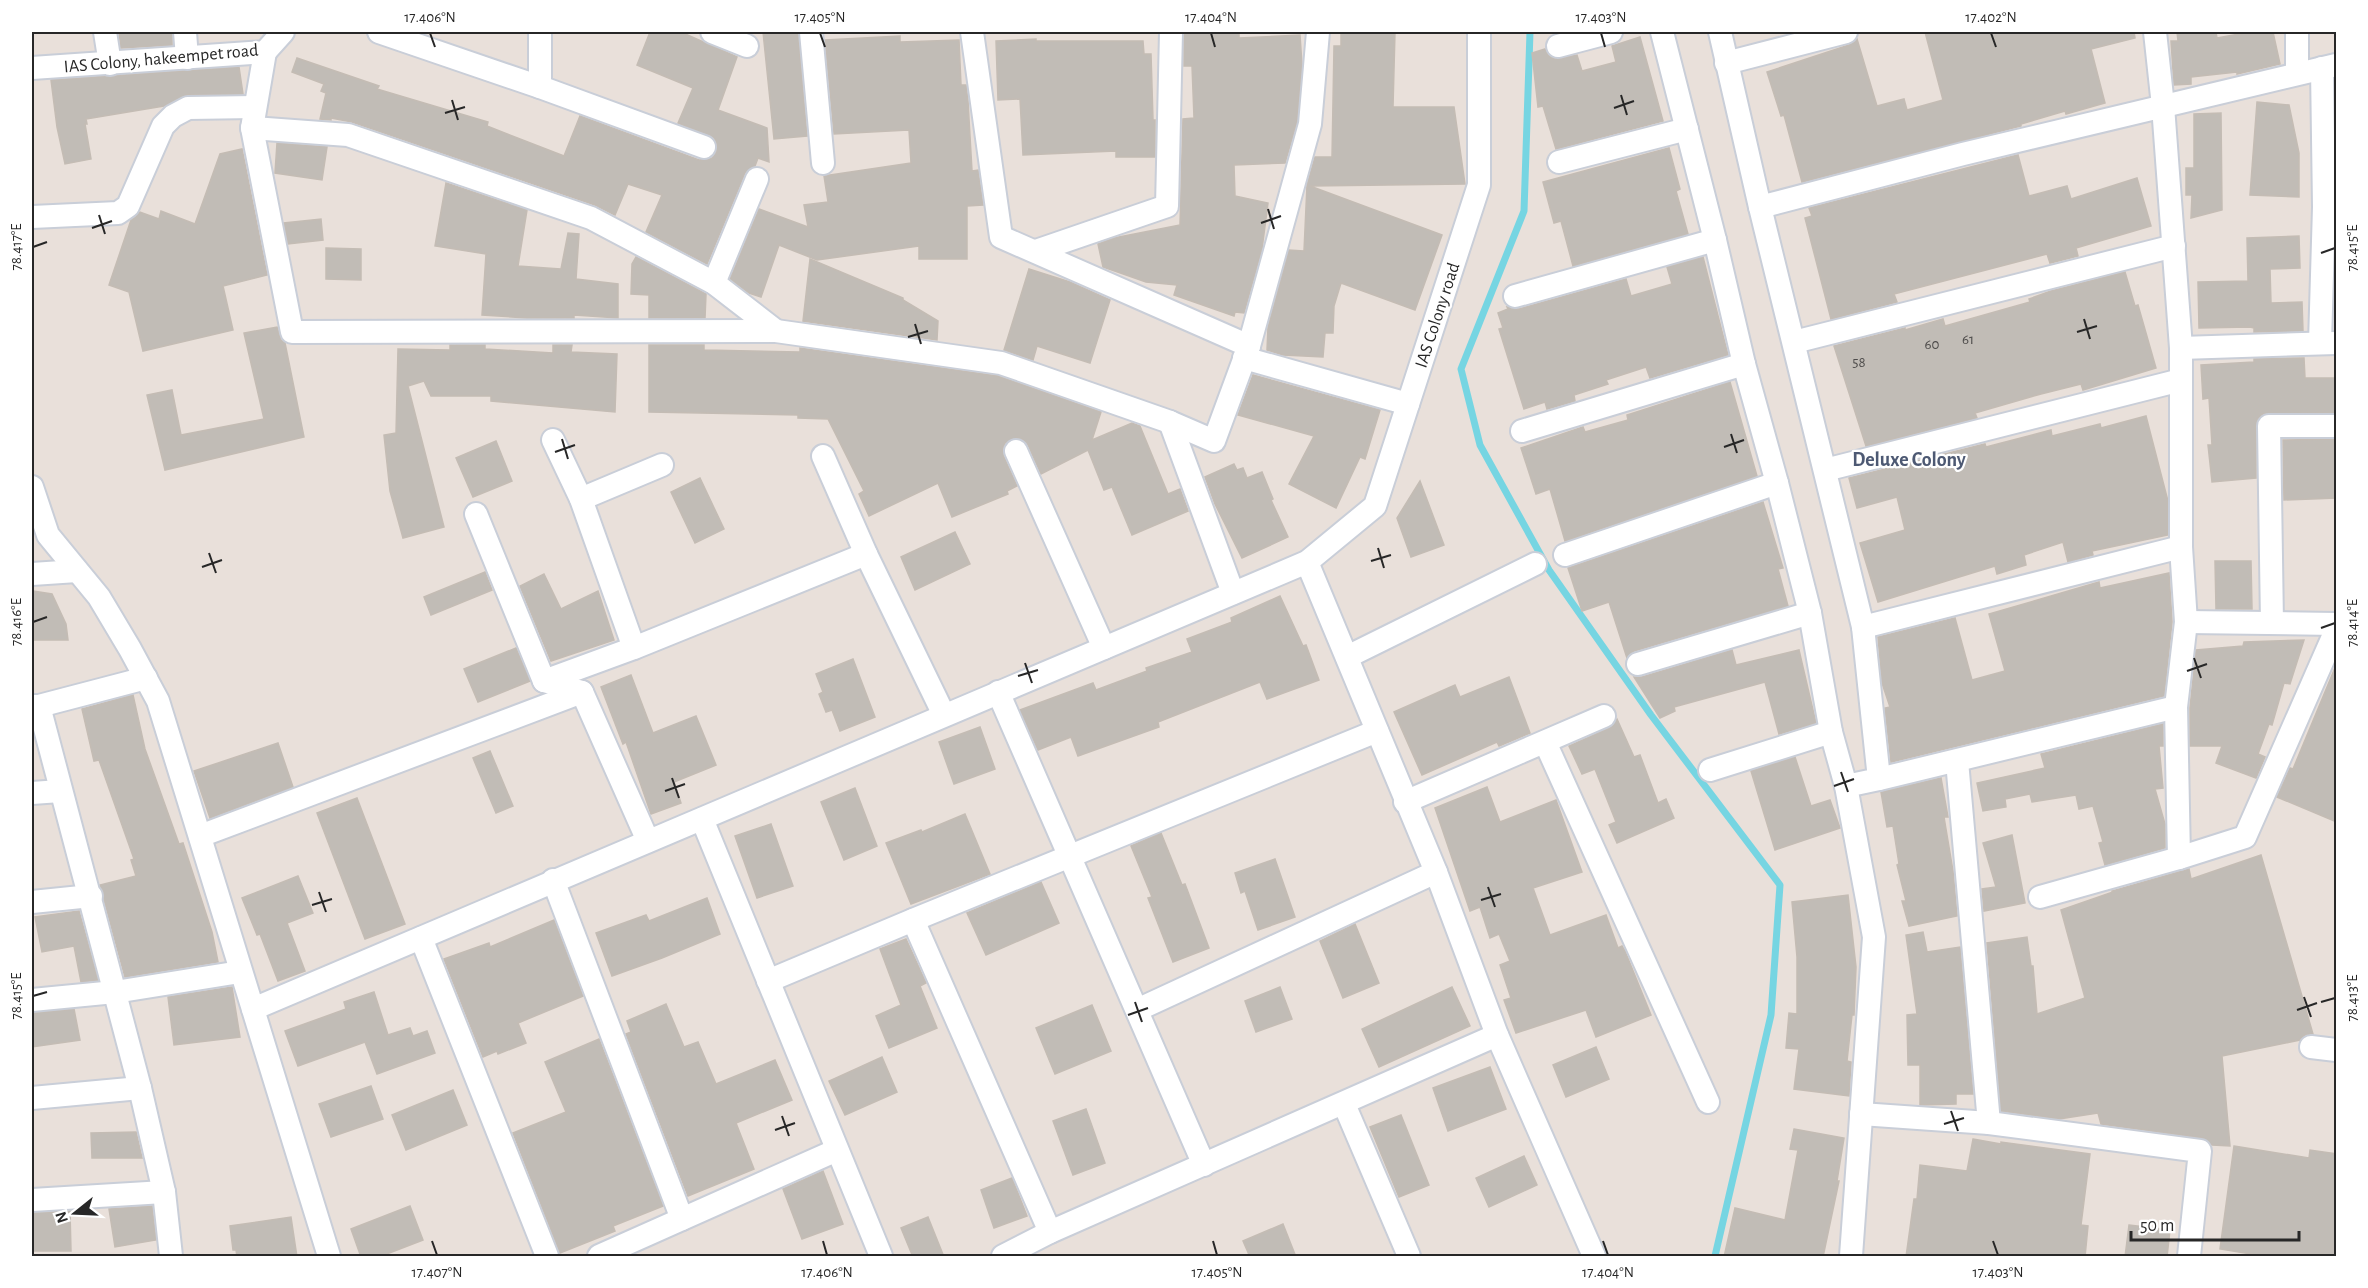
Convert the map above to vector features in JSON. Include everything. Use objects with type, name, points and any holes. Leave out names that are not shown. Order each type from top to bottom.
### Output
[{"type":"street","points":[[105,32],[110,64]]},
{"type":"street","points":[[184,32],[187,58]]},
{"type":"street","name":"IAS Colony, hakeempet road","points":[[32,68],[265,52],[283,32]]},
{"type":"street","points":[[379,32],[540,87],[704,147]]},
{"type":"street","points":[[540,32],[540,87]]},
{"type":"street","points":[[712,32],[747,46]]},
{"type":"street","points":[[811,32],[823,163]]},
{"type":"street","points":[[972,32],[1000,237],[1036,251],[1246,352],[1408,404]]},
{"type":"street","points":[[1036,251],[1167,206],[1172,32]]},
{"type":"street","points":[[265,52],[253,117],[292,332],[776,331],[1001,363],[1170,422],[1214,441],[1246,352],[1310,124],[1318,32]]},
{"type":"street","name":"IAS Colony road","points":[[253,1009],[1307,562],[1375,506],[1479,185],[1479,32]]},
{"type":"street","points":[[1558,46],[1611,32]]},
{"type":"street","points":[[1662,32],[1744,364],[1810,613],[1831,732],[1846,786],[1874,937],[1851,1257]]},
{"type":"street","points":[[1720,32],[1760,207],[1863,627],[1880,779]]},
{"type":"street","points":[[1726,63],[1846,32]]},
{"type":"street","points":[[2155,32],[2163,106],[2181,348],[2181,547],[2186,622],[2176,707],[2179,858]]},
{"type":"street","points":[[2297,32],[2297,72]]},
{"type":"street","points":[[1760,207],[1963,154],[2329,66],[2328,343],[2181,348]]},
{"type":"street","points":[[32,217],[118,213],[128,206],[163,126],[173,116],[188,108],[253,117],[348,135],[591,218],[714,283],[776,331]]},
{"type":"street","points":[[1559,162],[1686,129]]},
{"type":"street","points":[[714,283],[757,179]]},
{"type":"street","points":[[1515,296],[1715,240]]},
{"type":"street","points":[[1794,342],[2174,246]]},
{"type":"street","points":[[1522,431],[1744,364]]},
{"type":"street","points":[[1825,470],[2181,380]]},
{"type":"street","points":[[1170,422],[1233,593]]},
{"type":"street","points":[[2272,623],[2269,426],[2337,426]]},
{"type":"street","points":[[553,440],[581,499],[634,648]]},
{"type":"street","points":[[1016,451],[1104,648]]},
{"type":"street","points":[[823,456],[866,554],[944,715]]},
{"type":"street","points":[[581,499],[662,465]]},
{"type":"street","points":[[1565,555],[1777,483]]},
{"type":"street","points":[[32,487],[48,535],[99,597],[158,701],[329,1257]]},
{"type":"street","points":[[476,514],[544,681]]},
{"type":"street","points":[[1863,627],[2181,547]]},
{"type":"street","points":[[544,681],[634,648],[866,554]]},
{"type":"street","points":[[1307,562],[1436,872],[1497,1035],[1594,1257]]},
{"type":"street","points":[[1347,657],[1535,564]]},
{"type":"street","points":[[32,574],[77,571]]},
{"type":"street","points":[[1638,664],[1810,613]]},
{"type":"street","points":[[2186,622],[2337,624]]},
{"type":"street","points":[[2040,897],[2245,837],[2337,630]]},
{"type":"street","points":[[146,678],[35,706],[91,896],[140,1088],[164,1192],[171,1257]]},
{"type":"street","points":[[544,681],[582,692],[648,841]]},
{"type":"street","points":[[200,836],[582,692]]},
{"type":"street","points":[[998,692],[1204,1165]]},
{"type":"street","points":[[1846,786],[2176,707]]},
{"type":"street","points":[[1405,802],[1604,716]]},
{"type":"street","points":[[768,981],[1377,731]]},
{"type":"street","points":[[1710,770],[1831,732]]},
{"type":"street","points":[[1545,742],[1708,1102]]},
{"type":"street","points":[[1957,761],[1989,1123]]},
{"type":"street","points":[[32,793],[60,791]]},
{"type":"street","points":[[702,819],[881,1257]]},
{"type":"street","points":[[1137,1010],[1436,872]]},
{"type":"street","points":[[553,880],[682,1220]]},
{"type":"street","points":[[32,902],[91,896]]},
{"type":"street","points":[[913,920],[1050,1232]]},
{"type":"street","points":[[421,938],[547,1257]]},
{"type":"street","points":[[32,1000],[115,993],[240,972]]},
{"type":"street","points":[[1003,1257],[1050,1232],[1497,1035]]},
{"type":"street","points":[[2311,1047],[2337,1050]]},
{"type":"street","points":[[32,1098],[140,1088]]},
{"type":"street","points":[[1344,1104],[1410,1257]]},
{"type":"street","points":[[1861,1114],[1989,1123],[2200,1151],[2189,1257]]},
{"type":"street","points":[[599,1257],[837,1150]]},
{"type":"street","points":[[32,1200],[164,1192]]},
{"type":"building","points":[[119,32],[172,32],[172,45],[121,48]]},
{"type":"building","points":[[650,32],[681,32],[737,57],[718,110],[767,128],[769,162],[758,158],[755,166],[745,173],[707,264],[646,232],[662,195],[628,184],[615,215],[595,205],[352,122],[331,118],[331,120],[320,119],[326,93],[321,91],[324,84],[292,72],[297,58],[379,86],[377,89],[488,122],[487,126],[564,156],[580,116],[699,160],[712,158],[717,145],[714,138],[678,123],[693,88],[637,65]]},
{"type":"building","points":[[763,32],[798,32],[807,136],[774,139]]},
{"type":"building","points":[[1184,32],[1239,32],[1239,38],[1300,35],[1302,65],[1297,122],[1285,163],[1234,165],[1235,196],[1268,203],[1262,249],[1244,313],[1235,312],[1234,316],[1174,295],[1177,285],[1146,282],[1103,267],[1098,244],[1114,238],[1180,225],[1183,119],[1194,118],[1192,66],[1184,66]]},
{"type":"building","points":[[1341,32],[1395,32],[1393,107],[1454,107],[1465,184],[1310,186],[1442,235],[1415,310],[1341,283],[1334,306],[1333,333],[1325,333],[1323,357],[1283,355],[1267,350],[1268,327],[1289,250],[1304,251],[1307,185],[1315,157],[1332,157],[1334,46],[1341,46]]},
{"type":"building","points":[[1925,32],[2134,32],[2135,38],[2091,49],[2105,103],[2066,114],[2065,111],[2021,124],[2021,126],[1802,182],[1784,115],[1781,116],[1767,72],[1849,45],[1857,39],[1877,106],[1904,99],[1907,110],[1943,100]]},
{"type":"building","points":[[2177,32],[2216,32],[2217,38],[2250,32],[2273,32],[2280,64],[2237,74],[2237,72],[2191,77],[2191,84],[2174,85],[2171,41],[2178,41]]},
{"type":"building","points":[[900,36],[900,42],[959,40],[961,85],[966,85],[968,101],[972,171],[978,170],[983,205],[967,206],[967,259],[919,259],[919,246],[817,260],[779,245],[761,297],[749,293],[730,279],[759,209],[808,227],[804,205],[828,202],[824,176],[911,163],[909,130],[834,134],[825,40]]},
{"type":"building","points":[[1640,37],[1663,121],[1556,149],[1543,106],[1538,107],[1532,53],[1545,49],[1548,55],[1555,59],[1577,55],[1582,71],[1616,62],[1612,46]]},
{"type":"building","points":[[1036,39],[1036,41],[1143,41],[1144,54],[1151,54],[1155,157],[1116,157],[1116,151],[1023,155],[1020,99],[998,100],[996,41]]},
{"type":"building","points":[[239,67],[243,94],[187,95],[164,106],[86,119],[91,159],[65,164],[57,127],[51,80]]},
{"type":"building","points":[[2257,102],[2289,105],[2299,153],[2299,197],[2250,195]]},
{"type":"building","points":[[2221,113],[2222,210],[2191,218],[2192,195],[2186,195],[2186,168],[2194,168],[2194,114]]},
{"type":"building","points":[[277,143],[327,147],[322,180],[275,173]]},
{"type":"building","points":[[1669,148],[1680,189],[1676,191],[1688,234],[1573,266],[1561,221],[1554,223],[1543,182]]},
{"type":"building","points":[[242,149],[267,275],[223,286],[233,330],[143,351],[129,292],[109,285],[131,220],[140,212],[159,219],[161,211],[195,224],[220,154]]},
{"type":"building","points":[[2018,155],[2029,196],[2067,186],[2071,199],[2137,178],[2151,226],[2076,248],[2078,256],[2050,263],[2047,254],[1894,294],[1897,302],[1831,319],[1805,218],[1812,216],[1809,208]]},
{"type":"building","points":[[446,183],[527,210],[518,266],[561,269],[568,233],[579,234],[576,279],[618,284],[618,318],[574,315],[574,318],[527,318],[482,315],[486,254],[435,246]]},
{"type":"building","points":[[321,219],[323,240],[288,244],[284,223]]},
{"type":"building","points":[[2299,236],[2300,268],[2270,269],[2271,303],[2302,302],[2303,331],[2254,332],[2254,328],[2250,327],[2199,328],[2198,282],[2248,281],[2247,238]]},
{"type":"building","points":[[326,248],[361,249],[361,280],[326,279]]},
{"type":"building","points":[[636,257],[706,294],[705,318],[649,318],[649,295],[631,294],[632,264]]},
{"type":"building","points":[[1703,257],[1728,355],[1650,378],[1646,367],[1606,380],[1608,384],[1574,395],[1575,401],[1547,409],[1545,402],[1524,409],[1499,329],[1503,328],[1498,313],[1508,309],[1507,307],[1519,309],[1626,279],[1631,296],[1672,284],[1667,267]]},
{"type":"building","points":[[810,259],[903,298],[938,321],[937,340],[803,321]]},
{"type":"building","points":[[1029,269],[1070,282],[1110,300],[1090,363],[1037,346],[1033,360],[1004,350]]},
{"type":"building","points":[[2125,272],[2135,306],[2138,305],[2156,368],[2083,390],[2081,384],[2041,394],[1975,413],[1977,418],[1866,446],[1834,346],[1943,319],[1945,326],[2030,302],[2029,299],[2051,291]]},
{"type":"building","points":[[277,327],[281,340],[285,343],[304,437],[165,470],[147,395],[172,390],[181,435],[264,419],[244,333]]},
{"type":"building","points":[[450,345],[485,345],[485,349],[553,353],[553,345],[572,345],[571,352],[617,354],[615,412],[491,401],[491,396],[431,396],[424,381],[408,386],[444,527],[403,538],[390,491],[384,435],[396,433],[398,349],[450,350]]},
{"type":"building","points":[[649,345],[704,345],[704,350],[800,352],[800,348],[998,376],[1101,412],[1092,440],[1132,423],[1140,426],[1168,494],[1180,489],[1188,511],[1132,535],[1112,487],[1104,490],[1088,450],[1041,474],[1028,445],[1017,438],[1005,443],[1003,449],[1004,457],[1017,486],[1007,491],[1008,494],[952,517],[938,483],[869,516],[859,494],[864,491],[828,419],[798,418],[798,415],[649,412]]},
{"type":"building","points":[[2304,358],[2305,378],[2337,378],[2337,413],[2263,414],[2256,426],[2256,478],[2212,482],[2208,445],[2212,445],[2209,398],[2203,399],[2201,365],[2254,362],[2254,359]]},
{"type":"building","points":[[1253,375],[1380,410],[1365,459],[1360,457],[1336,508],[1289,484],[1314,436],[1238,415]]},
{"type":"building","points":[[1730,382],[1757,476],[1565,541],[1550,489],[1536,494],[1521,448],[1583,427],[1585,432],[1628,420],[1627,415]]},
{"type":"building","points":[[2146,416],[2168,501],[2168,535],[2092,551],[2093,555],[2068,562],[2063,542],[2024,555],[2026,565],[1997,574],[1995,566],[1878,602],[1860,543],[1905,530],[1897,497],[1857,508],[1849,478],[2051,430],[2052,436],[2100,424],[2101,428]]},
{"type":"building","points":[[2337,439],[2337,498],[2284,500],[2283,440]]},
{"type":"building","points":[[496,441],[512,481],[473,497],[456,458]]},
{"type":"building","points":[[1234,464],[1237,470],[1243,468],[1247,478],[1262,472],[1273,499],[1271,500],[1288,537],[1242,558],[1215,504],[1205,477]]},
{"type":"building","points":[[700,478],[724,529],[695,543],[671,492]]},
{"type":"building","points":[[1420,481],[1444,545],[1411,557],[1397,518]]},
{"type":"building","points":[[1763,502],[1783,568],[1778,569],[1788,606],[1634,651],[1627,658],[1609,602],[1582,611],[1568,568]]},
{"type":"building","points":[[955,532],[970,564],[915,590],[901,557]]},
{"type":"building","points":[[2215,561],[2251,561],[2252,609],[2216,609]]},
{"type":"building","points":[[485,572],[492,590],[431,615],[424,597]]},
{"type":"building","points":[[2169,573],[2172,622],[2164,696],[1891,762],[1885,708],[1890,707],[1882,683],[1878,637],[1955,618],[1972,680],[2005,671],[1989,614],[2099,582],[2100,588]]},
{"type":"building","points":[[544,574],[561,609],[598,591],[614,640],[551,661],[520,586]]},
{"type":"building","points":[[33,591],[52,594],[66,624],[68,640],[34,640]]},
{"type":"building","points":[[1280,596],[1303,646],[1306,645],[1319,680],[1267,699],[1260,682],[1158,722],[1159,727],[1078,756],[1071,737],[1038,750],[1020,710],[1093,683],[1096,690],[1147,671],[1146,668],[1192,652],[1187,639],[1232,622],[1231,618]]},
{"type":"building","points":[[2304,640],[2290,684],[2284,683],[2272,725],[2269,724],[2258,754],[2265,757],[2256,778],[2216,763],[2222,746],[2190,746],[2190,708],[2196,650],[2243,646],[2244,642]]},
{"type":"building","points":[[516,648],[530,681],[478,702],[464,669]]},
{"type":"building","points":[[1732,650],[1736,665],[1799,650],[1816,723],[1779,734],[1765,682],[1674,707],[1675,711],[1660,718],[1634,677],[1642,677]]},
{"type":"building","points":[[853,659],[875,717],[840,731],[832,710],[826,712],[819,694],[823,692],[816,674]]},
{"type":"building","points":[[2337,663],[2337,822],[2277,797],[2290,768],[2293,769]]},
{"type":"building","points":[[631,675],[653,733],[696,716],[716,765],[674,782],[681,803],[651,814],[626,742],[623,744],[601,687]]},
{"type":"building","points":[[1509,677],[1530,733],[1499,746],[1497,742],[1422,775],[1394,712],[1455,685],[1460,697]]},
{"type":"building","points":[[133,695],[145,749],[179,844],[183,843],[212,932],[218,962],[125,977],[100,885],[136,876],[131,860],[134,859],[99,760],[94,761],[82,709]]},
{"type":"building","points":[[1617,719],[1634,757],[1640,755],[1658,803],[1666,799],[1674,818],[1617,843],[1609,825],[1616,822],[1595,769],[1582,774],[1569,746],[1609,728]]},
{"type":"building","points":[[2163,724],[2163,746],[2159,746],[2163,788],[2155,789],[2165,824],[2165,848],[2105,865],[2099,843],[2103,842],[2093,806],[2079,809],[2076,795],[2032,802],[2030,794],[2005,799],[2006,807],[1983,811],[1977,783],[2045,768],[2041,754]]},
{"type":"building","points":[[980,727],[995,769],[954,784],[939,742]]},
{"type":"building","points":[[278,743],[293,787],[210,818],[194,771]]},
{"type":"building","points":[[490,751],[513,806],[496,813],[473,758]]},
{"type":"building","points":[[1795,757],[1811,806],[1830,800],[1840,828],[1775,850],[1751,771]]},
{"type":"building","points":[[1941,778],[1948,817],[1944,817],[1953,871],[1957,916],[1909,926],[1902,901],[1906,901],[1897,865],[1899,864],[1893,826],[1887,827],[1881,792]]},
{"type":"building","points":[[1487,787],[1500,822],[1556,800],[1582,872],[1533,888],[1550,935],[1606,915],[1618,948],[1622,946],[1625,951],[1651,1015],[1596,1037],[1586,1010],[1516,1033],[1504,1000],[1511,998],[1500,965],[1510,961],[1499,934],[1490,938],[1480,907],[1470,911],[1435,808]]},
{"type":"building","points":[[855,788],[877,846],[844,860],[821,802]]},
{"type":"building","points":[[357,798],[405,924],[365,939],[317,813]]},
{"type":"building","points":[[965,814],[990,874],[911,904],[886,843],[921,830],[922,832]]},
{"type":"building","points":[[771,824],[793,886],[757,898],[735,836]]},
{"type":"building","points":[[1161,833],[1182,885],[1185,884],[1209,948],[1173,962],[1148,898],[1152,897],[1131,846]]},
{"type":"building","points":[[2012,835],[2025,903],[1984,911],[1982,889],[1996,887],[1983,843]]},
{"type":"building","points":[[2261,855],[2313,1034],[2305,1035],[2300,1040],[2222,1056],[2230,1146],[2212,1145],[2202,1138],[2101,1124],[2098,1113],[2059,1119],[2001,1111],[1987,943],[2027,937],[2031,966],[2033,966],[2037,1014],[2085,998],[2061,910],[2112,891],[2189,869],[2191,879]]},
{"type":"building","points":[[1275,859],[1295,917],[1258,930],[1245,891],[1241,893],[1235,873]]},
{"type":"building","points":[[298,876],[313,913],[287,923],[305,971],[278,981],[260,934],[257,935],[242,898]]},
{"type":"building","points":[[1041,882],[1059,923],[986,955],[967,913]]},
{"type":"building","points":[[1848,895],[1856,967],[1854,1015],[1852,1015],[1847,1061],[1851,1062],[1849,1096],[1794,1089],[1799,1049],[1786,1048],[1789,1013],[1797,1014],[1797,957],[1792,902]]},
{"type":"building","points":[[707,898],[720,934],[612,976],[596,933],[646,915],[649,921]]},
{"type":"building","points":[[79,911],[98,980],[81,982],[74,946],[42,952],[35,917]]},
{"type":"building","points":[[554,920],[583,996],[518,1023],[526,1043],[483,1057],[444,959],[489,943],[490,947]]},
{"type":"building","points":[[1355,924],[1379,983],[1343,998],[1320,941]]},
{"type":"building","points":[[1923,932],[1927,952],[1960,947],[1973,1094],[1956,1094],[1956,1104],[1920,1105],[1920,1065],[1908,1065],[1907,1015],[1917,1014],[1906,935]]},
{"type":"building","points":[[906,939],[926,983],[920,986],[937,1028],[889,1048],[876,1016],[901,1005],[880,949]]},
{"type":"building","points":[[232,987],[240,1037],[174,1045],[168,997]]},
{"type":"building","points":[[1280,987],[1292,1019],[1256,1032],[1245,1001]]},
{"type":"building","points":[[1452,987],[1470,1026],[1379,1067],[1362,1029]]},
{"type":"building","points":[[374,992],[388,1035],[410,1028],[413,1036],[427,1031],[435,1053],[377,1074],[365,1042],[298,1066],[285,1031],[346,1009],[344,1002]]},
{"type":"building","points":[[666,1004],[684,1047],[698,1042],[716,1084],[775,1060],[792,1100],[736,1123],[754,1169],[688,1196],[626,1034],[631,1032],[627,1021]]},
{"type":"building","points":[[1092,1005],[1111,1051],[1055,1074],[1036,1028]]},
{"type":"building","points":[[74,1009],[80,1040],[32,1047],[32,1013]]},
{"type":"building","points":[[599,1039],[663,1206],[613,1226],[615,1231],[560,1253],[513,1133],[566,1112],[545,1062]]},
{"type":"building","points":[[1596,1047],[1609,1079],[1566,1097],[1553,1065]]},
{"type":"building","points":[[882,1057],[897,1092],[845,1115],[829,1081]]},
{"type":"building","points":[[1490,1067],[1506,1109],[1448,1131],[1433,1088]]},
{"type":"building","points":[[371,1086],[383,1119],[331,1137],[319,1104]]},
{"type":"building","points":[[453,1090],[467,1125],[406,1150],[392,1115]]},
{"type":"building","points":[[1086,1109],[1105,1163],[1073,1175],[1053,1121]]},
{"type":"building","points":[[1401,1115],[1429,1185],[1399,1197],[1370,1127]]},
{"type":"building","points":[[1794,1129],[1844,1138],[1837,1181],[1839,1181],[1823,1257],[1724,1257],[1735,1208],[1785,1220],[1798,1150],[1790,1149]]},
{"type":"building","points":[[136,1132],[142,1158],[92,1158],[91,1133]]},
{"type":"building","points":[[1973,1139],[2090,1154],[2081,1225],[2088,1226],[2085,1257],[1906,1257],[1914,1199],[1917,1199],[1920,1165],[1967,1171]]},
{"type":"building","points":[[2234,1146],[2309,1158],[2310,1150],[2337,1154],[2337,1257],[2269,1257],[2220,1249]]},
{"type":"building","points":[[1524,1156],[1537,1185],[1489,1207],[1476,1178]]},
{"type":"building","points":[[823,1171],[843,1224],[802,1239],[783,1189]]},
{"type":"building","points":[[1012,1178],[1027,1216],[994,1228],[981,1190]]},
{"type":"building","points":[[152,1206],[156,1240],[115,1247],[109,1209]]},
{"type":"building","points":[[410,1206],[423,1240],[379,1257],[361,1257],[351,1229]]},
{"type":"building","points":[[70,1211],[71,1251],[32,1251],[32,1213]]},
{"type":"building","points":[[291,1217],[297,1257],[237,1257],[236,1250],[233,1250],[230,1226]]},
{"type":"building","points":[[928,1217],[944,1257],[913,1257],[901,1228]]},
{"type":"building","points":[[1283,1224],[1296,1257],[1250,1257],[1243,1241]]},
{"type":"building","points":[[2129,1225],[2170,1230],[2167,1257],[2125,1257]]},
{"type":"waterway","points":[[1530,32],[1524,211],[1461,369],[1480,445],[1549,570],[1651,715],[1780,885],[1771,1015],[1715,1256]]},
{"type":"district","name":"Deluxe Colony","points":[[1909,459]]}]
